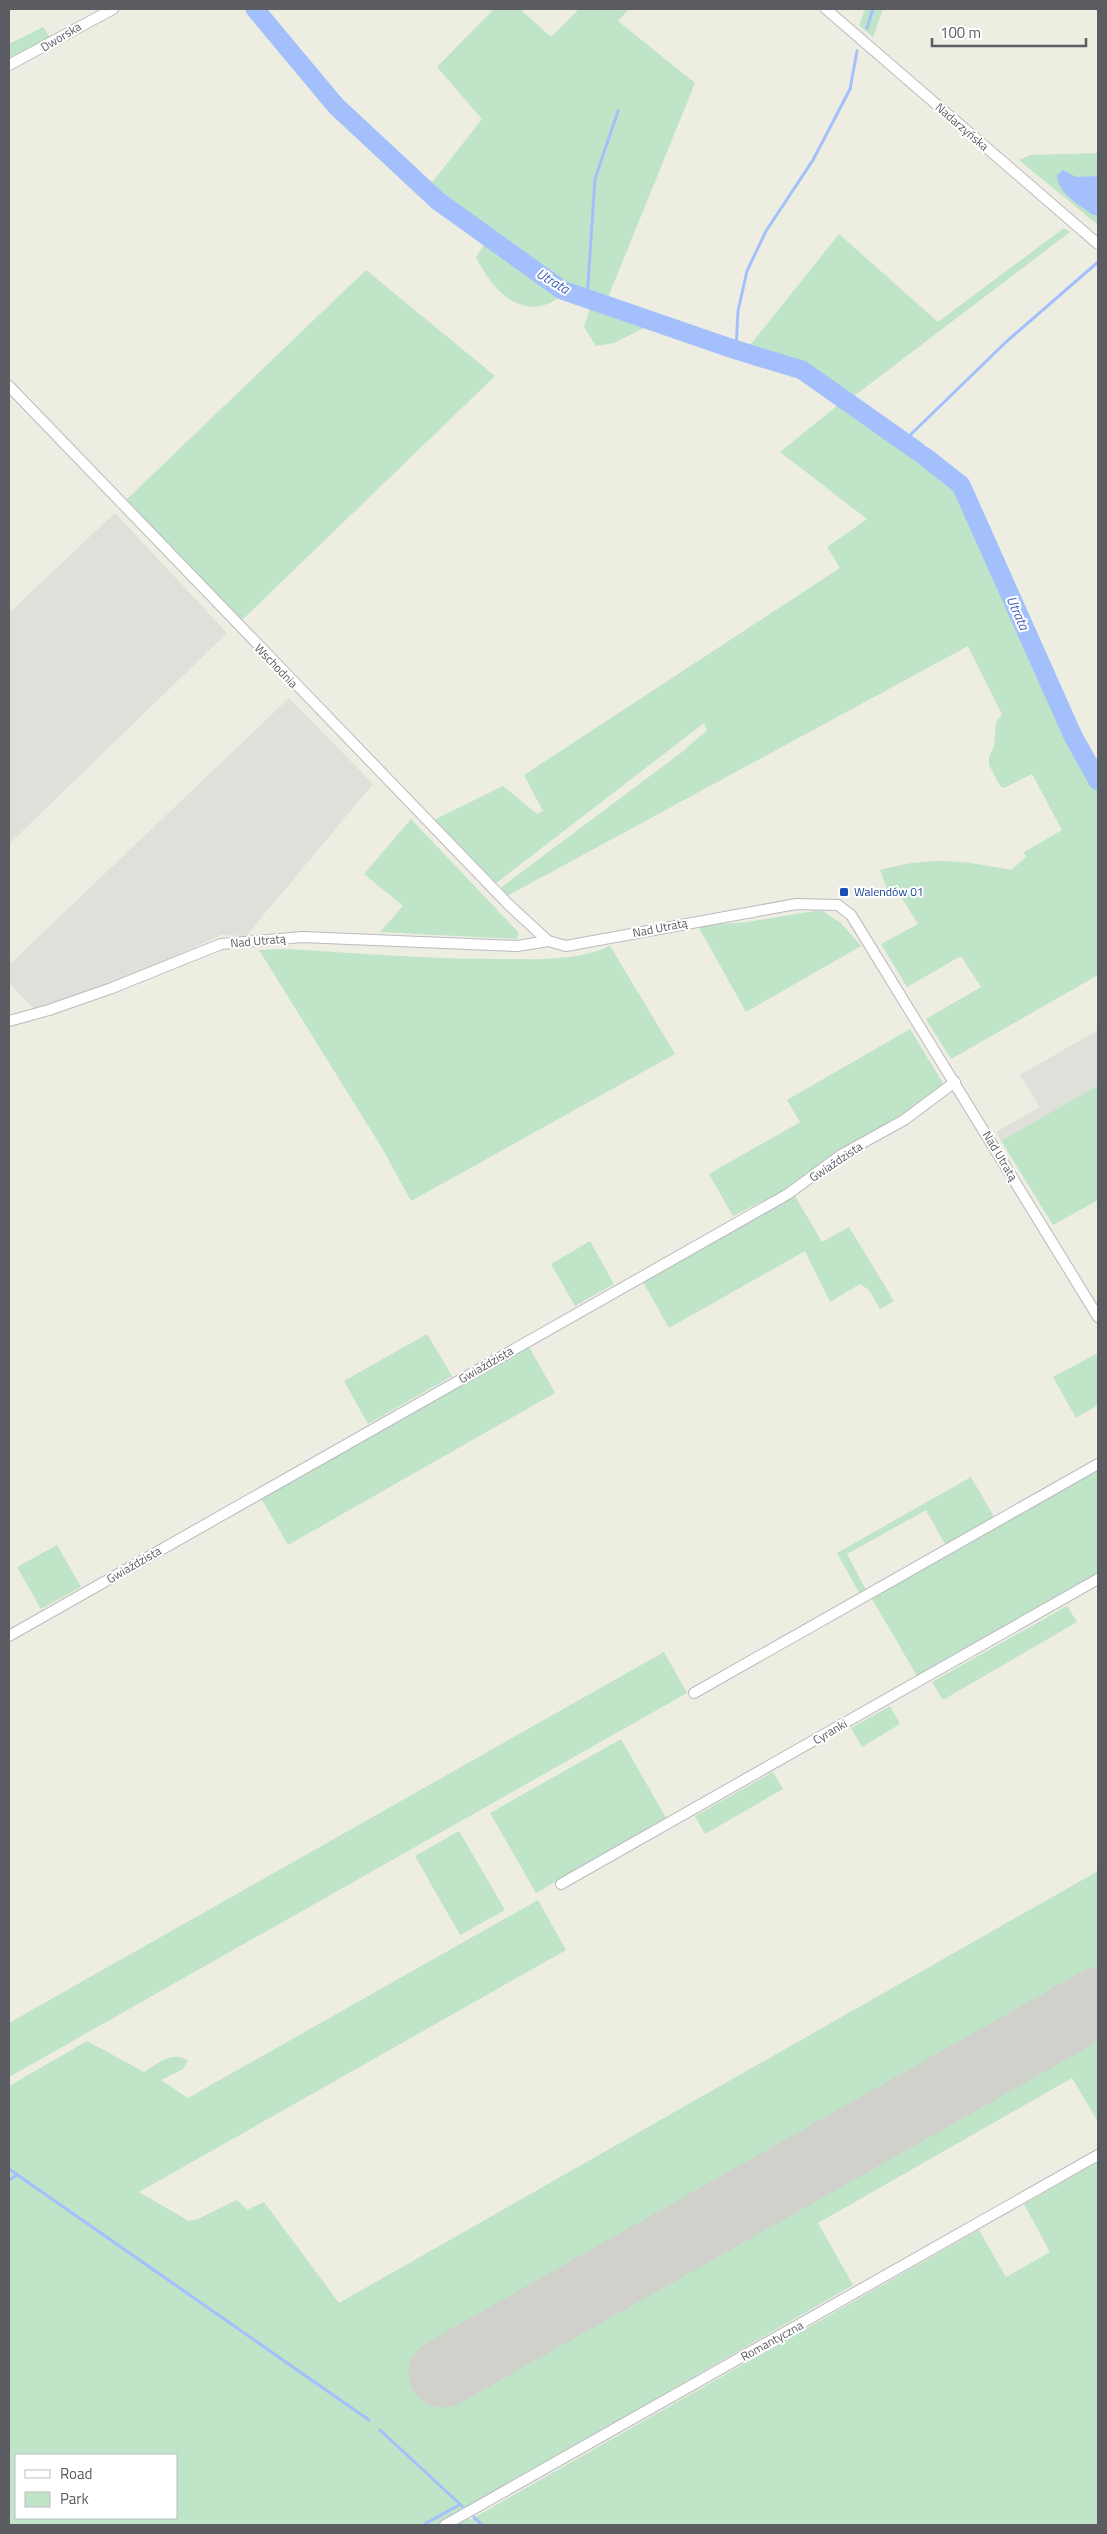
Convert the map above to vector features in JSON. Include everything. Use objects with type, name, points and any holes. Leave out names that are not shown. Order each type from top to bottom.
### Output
[{"type":"street","name":"Dworska","points":[[9,65],[113,9]]},
{"type":"street","name":"Nadarzyńska","points":[[826,9],[1098,244]]},
{"type":"street","name":"Wschodnia","points":[[9,386],[509,905],[548,941]]},
{"type":"street","name":"Nad Utratą","points":[[9,1021],[49,1010],[112,988],[221,944],[302,937],[518,946],[548,941],[566,946],[796,904],[838,905],[851,915],[956,1082],[1098,1317]]},
{"type":"street","name":"Gwiaździsta","points":[[9,1636],[788,1194],[841,1156],[904,1120],[956,1082]]},
{"type":"street","points":[[694,1693],[1098,1464]]},
{"type":"street","name":"Cyranki","points":[[561,1884],[1098,1579]]},
{"type":"street","name":"Romantyczna","points":[[445,2525],[1098,2155]]},
{"type":"shaded area","points":[[115,513],[227,633],[10,843],[9,613]]},
{"type":"shaded area","points":[[289,698],[373,784],[246,936],[221,935],[141,972],[35,1010],[9,983],[9,965]]},
{"type":"shaded area","points":[[1098,1030],[1098,1085],[1001,1141],[996,1132],[1040,1107],[1020,1075]]},
{"type":"green space","points":[[246,9],[266,9],[346,106],[373,134],[431,184],[482,119],[437,67],[494,9],[520,9],[551,37],[579,9],[629,9],[618,21],[695,83],[607,300],[667,322],[751,344],[839,234],[938,322],[1064,228],[1070,232],[854,396],[964,483],[1077,733],[1098,768],[1098,975],[951,1059],[926,1019],[981,987],[961,956],[907,987],[881,944],[918,924],[896,889],[889,894],[880,870],[915,863],[946,861],[1011,870],[1026,857],[1024,852],[1062,830],[1032,774],[1004,788],[1000,786],[989,765],[989,757],[994,746],[996,722],[1002,714],[968,646],[507,896],[499,889],[682,752],[707,730],[704,723],[495,884],[434,820],[503,786],[537,814],[543,811],[524,775],[840,568],[827,547],[867,519],[780,452],[843,401],[801,376],[644,328],[614,343],[596,346],[584,327],[590,308],[561,296],[551,303],[533,307],[512,301],[494,285],[476,257],[487,241],[433,201],[334,108]]},
{"type":"green space","points":[[865,9],[883,9],[873,37],[859,25]]},
{"type":"green space","points":[[43,27],[50,37],[9,58],[9,44]]},
{"type":"green space","points":[[1098,153],[1098,225],[1019,160],[1031,155]]},
{"type":"green space","points":[[366,270],[495,376],[242,620],[126,500]]},
{"type":"green space","points":[[411,819],[519,933],[517,939],[380,932],[403,906],[364,874]]},
{"type":"green space","points":[[821,910],[841,923],[861,946],[746,1012],[698,926],[747,922]]},
{"type":"green space","points":[[610,946],[675,1054],[411,1201],[382,1148],[259,950],[285,949],[470,959],[554,959],[583,955]]},
{"type":"green space","points":[[910,1029],[943,1083],[925,1100],[825,1161],[803,1178],[775,1195],[733,1216],[709,1174],[800,1122],[787,1100]]},
{"type":"green space","points":[[1098,1085],[1098,1200],[1053,1225],[1001,1141]]},
{"type":"green space","points":[[795,1196],[822,1242],[849,1227],[894,1301],[880,1309],[869,1290],[860,1284],[830,1302],[805,1251],[669,1328],[643,1282]]},
{"type":"green space","points":[[590,1241],[614,1284],[575,1306],[551,1264]]},
{"type":"green space","points":[[427,1334],[452,1376],[368,1424],[344,1381]]},
{"type":"green space","points":[[529,1347],[555,1393],[288,1545],[261,1498]]},
{"type":"green space","points":[[1098,1353],[1098,1405],[1076,1418],[1053,1377]]},
{"type":"green space","points":[[1098,1469],[1098,1573],[917,1676],[871,1597]]},
{"type":"green space","points":[[971,1477],[994,1517],[946,1546],[926,1510],[847,1554],[866,1590],[860,1594],[837,1553]]},
{"type":"green space","points":[[57,1545],[81,1587],[41,1609],[17,1567]]},
{"type":"green space","points":[[1067,1606],[1077,1622],[943,1700],[932,1682]]},
{"type":"green space","points":[[664,1652],[687,1693],[9,2077],[9,2023]]},
{"type":"green space","points":[[890,1706],[900,1724],[862,1747],[851,1728]]},
{"type":"green space","points":[[621,1739],[666,1818],[536,1893],[490,1813]]},
{"type":"green space","points":[[773,1772],[783,1789],[705,1834],[695,1816]]},
{"type":"green space","points":[[459,1831],[505,1910],[460,1935],[415,1856]]},
{"type":"green space","points":[[1098,1871],[1098,2122],[1072,2078],[818,2223],[853,2285],[437,2525],[9,2525],[9,2086],[87,2041],[144,2072],[171,2057],[182,2058],[188,2061],[183,2069],[161,2080],[188,2098],[538,1900],[566,1950],[139,2192],[189,2221],[198,2219],[237,2200],[247,2210],[264,2202],[339,2303]]},
{"type":"green space","points":[[1098,2162],[1098,2525],[453,2525],[467,2517],[470,2520],[979,2230],[1006,2277],[1050,2252],[1024,2204]]},
{"type":"water","points":[[1063,170],[1076,177],[1098,176],[1098,215],[1093,215],[1065,193],[1058,181],[1057,175]]},
{"type":"waterway","name":"Utrata","points":[[255,9],[336,106],[438,201],[562,290],[736,350],[802,370],[917,451]]},
{"type":"waterway","points":[[867,28],[873,9]]},
{"type":"waterway","points":[[736,350],[738,311],[747,271],[766,231],[813,160],[850,89],[857,51]]},
{"type":"waterway","points":[[587,299],[595,179],[618,111]]},
{"type":"waterway","points":[[904,441],[1006,342],[1098,262]]},
{"type":"waterway","name":"Utrata","points":[[924,456],[961,485],[1073,736],[1098,781]]},
{"type":"waterway","points":[[9,2169],[369,2420]]},
{"type":"waterway","points":[[9,2180],[17,2175]]},
{"type":"waterway","points":[[380,2430],[462,2506]]},
{"type":"waterway","points":[[423,2525],[459,2505]]},
{"type":"waterway","points":[[474,2517],[482,2525]]},
{"type":"runway","points":[[443,2373],[1098,2002]]},
{"type":"place","name":"Walendów 01","points":[[844,892]]}]
